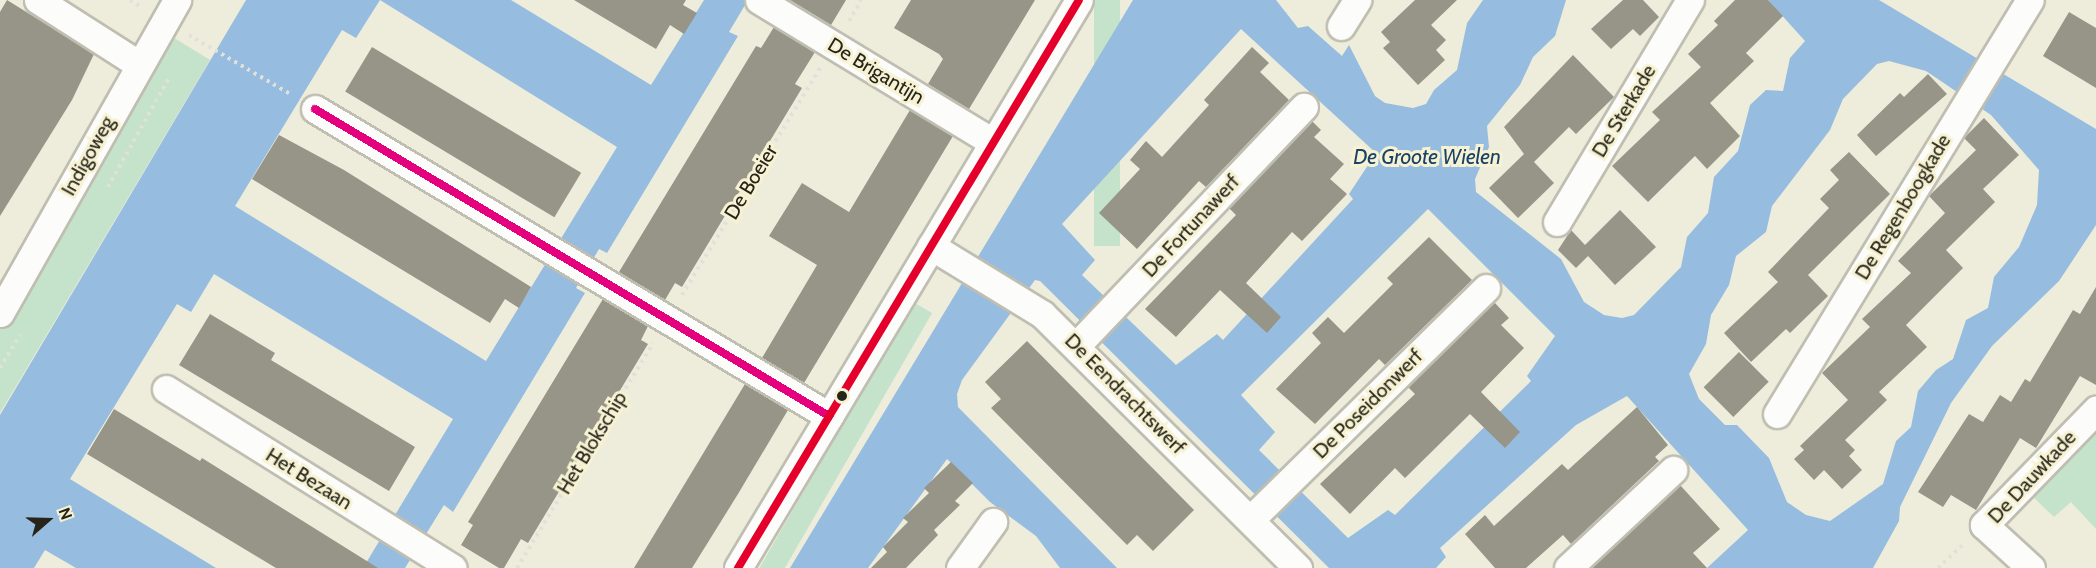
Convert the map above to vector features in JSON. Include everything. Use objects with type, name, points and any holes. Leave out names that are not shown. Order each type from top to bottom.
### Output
[{"type":"street","points":[[38,0],[138,64]]},
{"type":"street","name":"Indigoweg","points":[[0,313],[138,64],[177,0]]},
{"type":"street","name":"De Brigantijn","points":[[759,0],[993,142]]},
{"type":"street","points":[[738,568],[1079,0]]},
{"type":"street","points":[[1341,26],[1357,0]]},
{"type":"street","name":"De Sterkade","points":[[1557,222],[1690,0]]},
{"type":"street","name":"De Regenboogkade","points":[[1777,414],[2030,0]]},
{"type":"street","name":"De Fortunawerf","points":[[1081,340],[1304,107]]},
{"type":"street","points":[[315,109],[829,416]]},
{"type":"street","name":"De Eendrachtswerf","points":[[931,246],[1081,340],[1254,516],[1298,568]]},
{"type":"street","name":"De Poseidonwerf","points":[[1254,516],[1486,288]]},
{"type":"street","name":"Het Bezaan","points":[[166,389],[376,522],[444,562]]},
{"type":"street","name":"De Dauwkade","points":[[2031,568],[1984,525],[2096,410]]},
{"type":"street","points":[[1568,568],[1673,470]]},
{"type":"street","points":[[960,568],[993,522]]},
{"type":"path","points":[[184,32],[315,109]]},
{"type":"path","name":"De Boeier","points":[[668,319],[834,45]]},
{"type":"path","name":"Het Blokschip","points":[[517,568],[668,319]]},
{"type":"green space","points":[[1094,0],[1120,0],[1120,246],[1094,246]]},
{"type":"green space","points":[[171,36],[210,60],[0,413],[0,320]]},
{"type":"green space","points":[[913,302],[932,313],[785,568],[759,568]]},
{"type":"green space","points":[[2096,428],[2096,529],[2071,502],[2054,517],[2032,496]]},
{"type":"water","points":[[246,0],[380,0],[511,0],[651,85],[704,0],[748,0],[729,32],[738,36],[607,253],[599,249],[576,288],[585,293],[453,512],[444,505],[405,568],[363,568],[453,419],[214,274],[191,312],[177,304],[70,479],[216,568],[76,568],[45,550],[34,568],[0,568],[0,415]],"holes":[[[380,0],[617,147],[486,361],[235,206],[342,30],[356,38]]]},
{"type":"water","name":"De Groote Wielen","points":[[1133,0],[1276,0],[1298,28],[1308,26],[1342,56],[1349,45],[1375,96],[1385,103],[1413,108],[1426,104],[1434,90],[1457,70],[1467,23],[1483,0],[1566,0],[1555,36],[1533,57],[1520,85],[1487,126],[1489,147],[1475,179],[1476,192],[1561,259],[1584,302],[1604,315],[1622,318],[1634,315],[1681,267],[1687,237],[1708,213],[1714,177],[1738,151],[1750,105],[1766,90],[1783,91],[1790,58],[1805,41],[1768,0],[1879,0],[2096,129],[2096,225],[2059,281],[1992,346],[1951,403],[1900,507],[1899,521],[1873,568],[1707,568],[1748,530],[1627,396],[1576,425],[1440,548],[1446,557],[1436,568],[1329,568],[1040,281],[1035,280],[962,380],[957,394],[958,407],[1117,568],[1060,568],[1036,536],[990,502],[947,459],[868,568],[790,568]],"holes":[[[1241,29],[1376,153],[1349,194],[1353,199],[1223,340],[1217,334],[1176,365],[1082,275],[1095,260],[1062,224]],[[1889,61],[1926,71],[1991,115],[2039,170],[2037,205],[2019,247],[1994,277],[1988,308],[1966,320],[1953,359],[1936,370],[1918,391],[1911,427],[1896,441],[1883,484],[1830,521],[1806,515],[1787,502],[1769,458],[1737,425],[1725,425],[1699,399],[1689,374],[1706,344],[1711,315],[1729,285],[1736,256],[1766,232],[1772,206],[1830,130],[1843,99],[1877,64]],[[1428,209],[1555,336],[1527,376],[1531,381],[1395,515],[1388,510],[1348,538],[1259,450],[1275,432],[1241,395]]]},
{"type":"building","points":[[7,0],[94,54],[72,100],[0,216],[0,12]]},
{"type":"building","points":[[574,0],[686,0],[683,5],[697,13],[684,34],[670,25],[656,49]]},
{"type":"building","points":[[790,0],[846,0],[831,25]]},
{"type":"building","points":[[911,0],[1035,0],[969,109],[928,84],[943,59],[939,54],[894,28]]},
{"type":"building","points":[[1415,0],[1457,0],[1431,25],[1446,40],[1436,50],[1445,60],[1418,85],[1383,48],[1390,42],[1381,32]]},
{"type":"building","points":[[1623,0],[1643,0],[1659,17],[1640,36],[1633,29],[1611,49],[1591,29]]},
{"type":"building","points":[[1735,0],[1768,0],[1783,16],[1746,53],[1754,61],[1710,103],[1740,136],[1707,169],[1695,156],[1648,202],[1612,166],[1660,120],[1652,112],[1701,67],[1688,54],[1718,25],[1714,21]]},
{"type":"building","points":[[2069,12],[2096,28],[2096,88],[2043,56]]},
{"type":"building","points":[[774,27],[815,52],[795,84],[802,88],[682,287],[675,283],[665,300],[619,272],[756,46],[761,48]]},
{"type":"building","points":[[372,47],[581,173],[554,217],[345,92]]},
{"type":"building","points":[[1252,47],[1269,63],[1260,72],[1289,100],[1206,187],[1199,181],[1137,249],[1099,213],[1140,169],[1130,160],[1146,141],[1162,157],[1209,105],[1204,100]]},
{"type":"building","points":[[1573,55],[1614,97],[1576,134],[1569,127],[1534,162],[1554,183],[1518,218],[1489,188],[1524,154],[1504,127]]},
{"type":"building","points":[[1928,74],[1947,94],[1876,156],[1857,135],[1900,93],[1904,97]]},
{"type":"building","points":[[910,110],[953,136],[804,383],[762,358],[817,265],[769,236],[802,183],[849,212]]},
{"type":"building","points":[[1984,118],[2019,155],[1983,189],[1995,202],[1946,250],[1963,268],[1906,325],[1927,347],[1879,392],[1887,400],[1845,440],[1855,450],[1849,456],[1862,470],[1842,489],[1824,470],[1814,480],[1794,459],[1804,450],[1800,446],[1848,400],[1822,373],[1870,327],[1862,319],[1911,273],[1898,261],[1945,213],[1929,196],[1976,150],[1964,138]]},
{"type":"building","points":[[1312,121],[1321,130],[1314,137],[1344,164],[1330,179],[1347,194],[1302,241],[1292,232],[1246,283],[1281,317],[1267,333],[1220,290],[1176,337],[1145,309],[1236,215],[1229,208]]},
{"type":"building","points":[[279,135],[344,170],[531,287],[519,308],[505,299],[490,323],[252,179]]},
{"type":"building","points":[[1849,152],[1890,194],[1808,275],[1828,296],[1790,333],[1786,329],[1751,362],[1724,333],[1778,282],[1768,272],[1829,208],[1820,199],[1839,180],[1830,170]]},
{"type":"building","points":[[1620,210],[1656,247],[1615,285],[1588,256],[1576,268],[1558,250],[1571,230],[1585,245]]},
{"type":"building","points":[[1429,237],[1472,280],[1385,365],[1379,359],[1315,424],[1276,389],[1321,343],[1312,333],[1328,317],[1344,333],[1393,284],[1387,278]]},
{"type":"building","points":[[2096,287],[2096,385],[2080,376],[2036,448],[2020,438],[1976,510],[1951,495],[1943,507],[1918,492],[1969,414],[1983,422],[2000,395],[2011,402],[2025,379],[2030,382],[2073,310],[2080,314]]},
{"type":"building","points":[[603,299],[648,326],[641,340],[648,344],[528,543],[521,539],[504,568],[499,568],[461,545],[473,525],[468,522]]},
{"type":"building","points":[[1494,302],[1509,318],[1501,325],[1524,348],[1481,392],[1520,432],[1505,448],[1470,414],[1405,478],[1395,468],[1350,514],[1320,484],[1415,394],[1408,387]]},
{"type":"building","points":[[210,314],[275,353],[271,360],[415,447],[389,491],[179,365]]},
{"type":"building","points":[[1027,341],[1194,510],[1153,551],[1137,535],[1127,545],[991,408],[1001,399],[985,382]]},
{"type":"building","points":[[1739,352],[1769,382],[1733,417],[1704,387]]},
{"type":"building","points":[[745,384],[788,410],[738,494],[692,568],[634,568]]},
{"type":"building","points":[[1637,407],[1668,445],[1655,457],[1659,461],[1571,544],[1563,535],[1526,568],[1495,568],[1465,534],[1485,515],[1494,526],[1562,464],[1568,470]]},
{"type":"building","points":[[114,409],[200,461],[202,458],[378,568],[276,568],[87,454]]},
{"type":"building","points":[[951,462],[973,483],[955,501],[960,505],[934,530],[938,535],[906,568],[871,568],[887,552],[883,547],[908,522],[903,518],[929,493],[924,488]]},
{"type":"building","points":[[1680,485],[1720,529],[1693,553],[1707,568],[1592,568]]},
{"type":"transit line","points":[[738,568],[1079,0]]},
{"type":"transit line","points":[[315,109],[829,416]]}]
